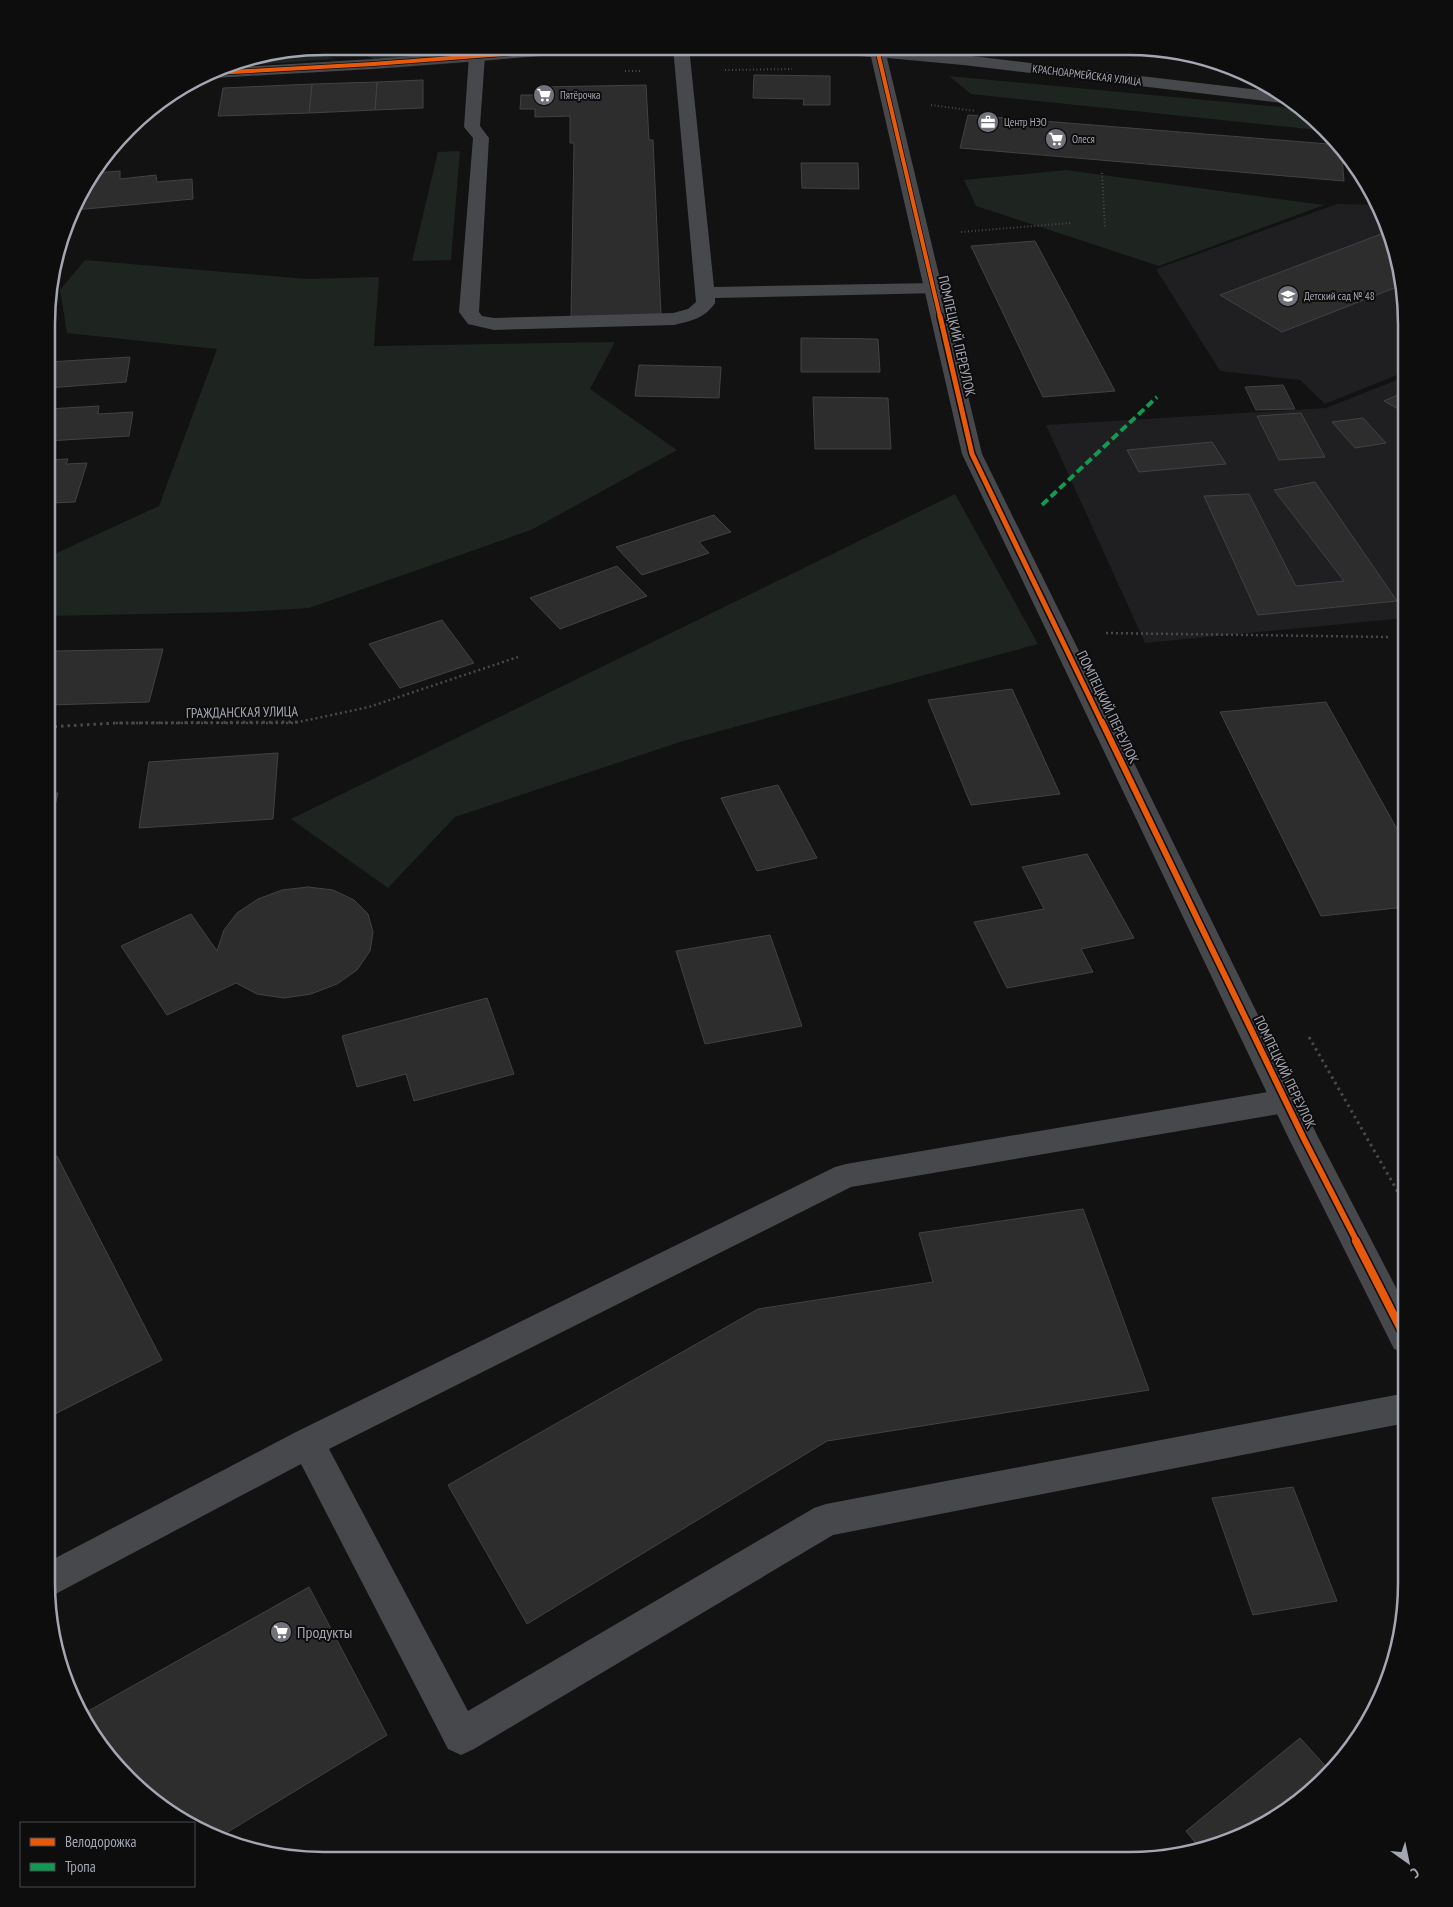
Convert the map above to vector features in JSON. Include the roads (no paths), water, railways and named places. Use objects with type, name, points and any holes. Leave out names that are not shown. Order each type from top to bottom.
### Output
[{"type":"street","points":[[229,72],[490,55]]},
{"type":"street","points":[[477,56],[472,127],[481,138],[470,312],[475,320],[494,324],[674,319],[695,313],[706,304],[682,55]]},
{"type":"street","name":"ПОМПЕЦКИЙ ПЕРЕУЛОК","points":[[878,55],[972,454],[1285,1102],[1398,1323]]},
{"type":"street","name":"КРАСНОАРМЕЙСКАЯ УЛИЦА","points":[[902,55],[963,60],[1274,97]]},
{"type":"street","points":[[705,292],[933,289]]},
{"type":"street","points":[[55,1577],[308,1443],[846,1176],[1285,1102]]},
{"type":"street","points":[[308,1443],[461,1736],[826,1520],[1398,1410]]},
{"type":"place","name":"Пятёрочка","points":[[544,95]]},
{"type":"place","name":"Центр НЭО","points":[[988,122]]},
{"type":"place","name":"Олеся","points":[[1056,139]]},
{"type":"place","name":"Детский сад № 48","points":[[1288,296]]},
{"type":"place","name":"Продукты","points":[[281,1632]]}]
